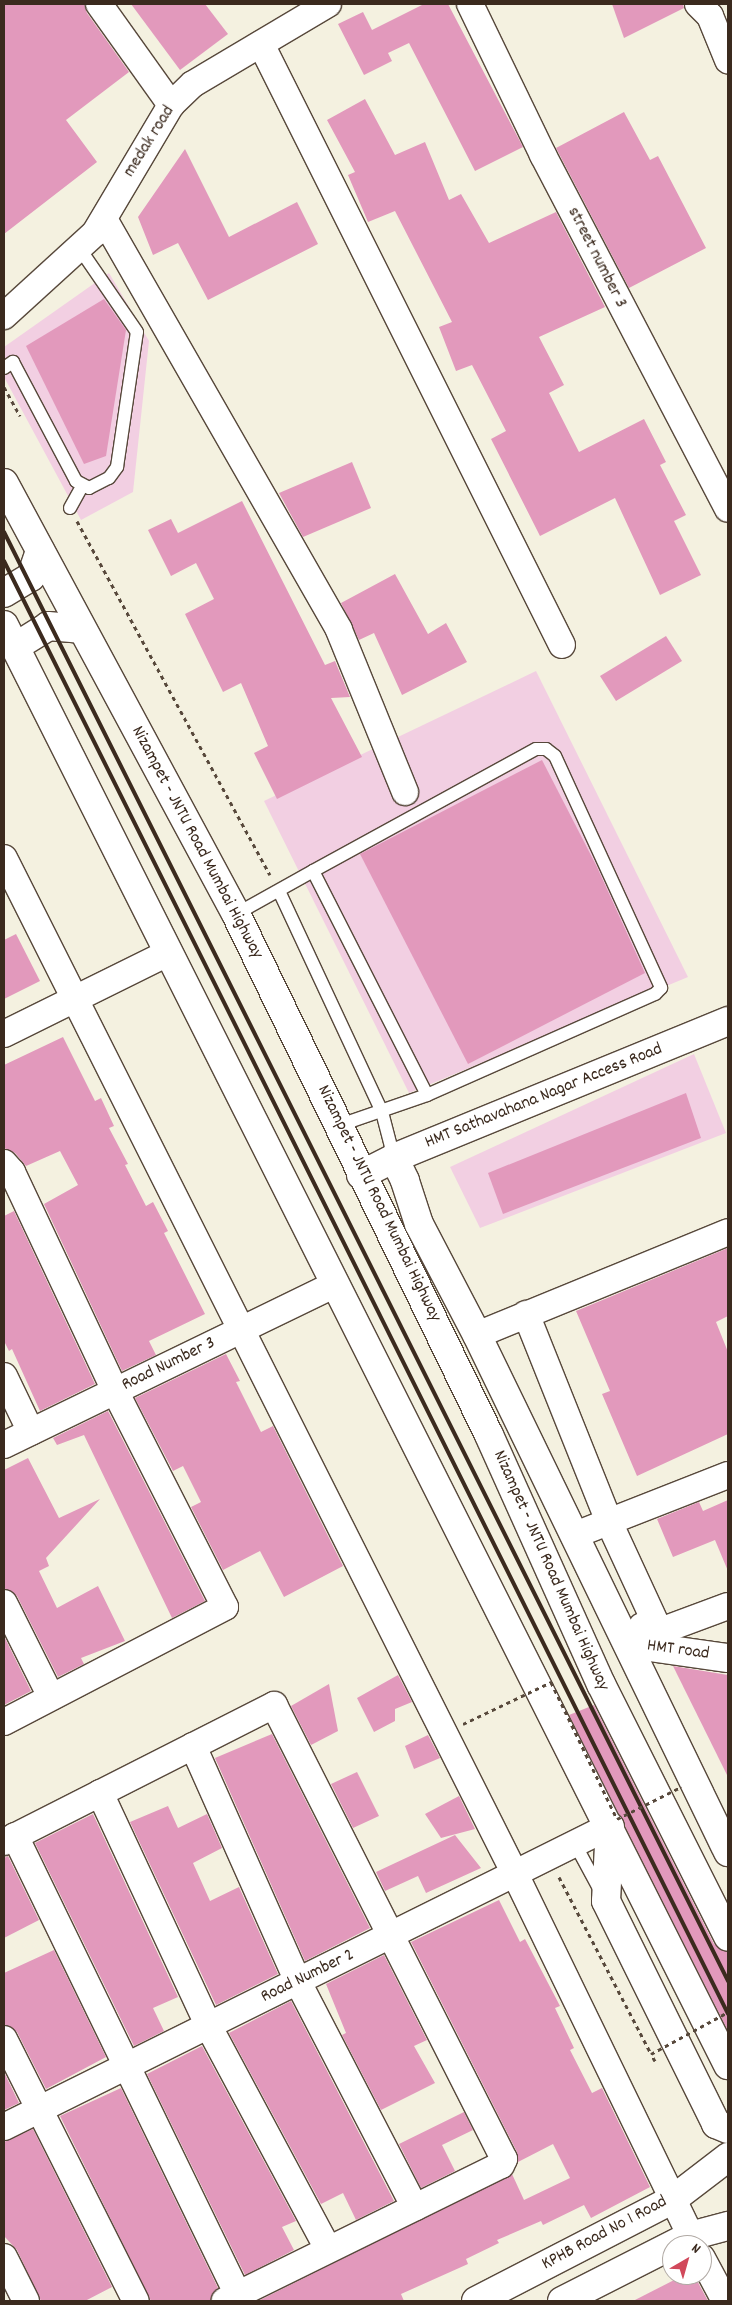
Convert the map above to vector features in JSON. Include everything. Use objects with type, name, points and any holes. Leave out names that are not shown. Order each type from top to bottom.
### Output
[{"type":"main road","name":"Nizampet - JNTU Road Mumbai Highway","points":[[4,483],[80,629],[236,914],[340,1125],[361,1175],[489,1436],[601,1684],[728,1937]]},
{"type":"main road","points":[[4,593],[30,578],[40,551]]},
{"type":"main road","points":[[80,629],[48,626],[9,636],[610,1826],[728,2065]]},
{"type":"main road","name":"HMT Sathavahana Nagar Access Road","points":[[361,1175],[394,1158],[728,1021]]},
{"type":"main road","points":[[394,1158],[406,1181],[419,1224],[477,1334],[728,1852]]},
{"type":"main road","name":"HMT road","points":[[623,1635],[660,1636],[728,1658]]},
{"type":"main road","points":[[610,1826],[606,1901],[722,2126],[728,2155]]},
{"type":"main road","name":"KPHB Road No 1 Road","points":[[476,2301],[672,2200],[728,2155]]},
{"type":"main road","points":[[712,2236],[728,2226]]},
{"type":"main road","points":[[562,2301],[662,2260]]},
{"type":"street","points":[[99,4],[171,105]]},
{"type":"street","name":"street number 3","points":[[470,4],[542,155],[719,463],[728,509]]},
{"type":"street","points":[[698,4],[710,16],[728,60]]},
{"type":"street","name":"medak road","points":[[4,316],[80,249],[104,219],[171,105],[193,84],[261,44],[315,7]]},
{"type":"street","points":[[261,44],[562,645]]},
{"type":"street","points":[[104,219],[339,630],[405,792]]},
{"type":"street","points":[[4,858],[515,1874],[690,2235]]},
{"type":"street","points":[[4,1034],[168,953]]},
{"type":"street","points":[[4,1163],[12,1172],[115,1391],[224,1607],[4,1722]]},
{"type":"street","points":[[477,1334],[728,1232]]},
{"type":"street","name":"Road Number 3","points":[[4,1445],[335,1284]]},
{"type":"street","points":[[526,1314],[609,1522],[660,1636],[666,1630],[728,1606]]},
{"type":"street","points":[[4,1376],[31,1432]]},
{"type":"street","points":[[575,1535],[728,1475]]},
{"type":"street","points":[[4,1604],[51,1697]]},
{"type":"street","points":[[274,1705],[504,2159],[501,2165],[232,2298],[127,2066],[9,1839],[100,1793],[274,1705]]},
{"type":"street","points":[[193,1746],[298,1982],[415,2208]]},
{"type":"street","points":[[100,1793],[209,2027],[328,2250]]},
{"type":"street","name":"Road Number 2","points":[[4,2127],[209,2027],[610,1826]]},
{"type":"street","points":[[4,2039],[136,2301]]},
{"type":"street","points":[[4,2257],[26,2301]]},
{"type":"street","points":[[712,2276],[725,2301]]},
{"type":"lane","points":[[4,368],[13,362],[76,481],[82,486],[89,488],[105,481],[117,467],[137,332],[80,249]]},
{"type":"lane","points":[[70,508],[82,486]]},
{"type":"lane","points":[[236,914],[536,749],[546,750],[555,756],[661,988],[655,994],[427,1095],[340,1125]]},
{"type":"lane","points":[[313,871],[427,1095]]},
{"type":"lane","points":[[279,891],[382,1112],[394,1158]]},
{"type":"lane","points":[[575,1844],[606,1901]]},
{"type":"path","points":[[70,508],[279,891]]},
{"type":"path","points":[[463,1724],[551,1682],[617,1819],[681,1787]]},
{"type":"path","points":[[548,1857],[655,2061]]},
{"type":"path","points":[[651,2054],[728,2012]]},
{"type":"shaded area","points":[[109,273],[149,341],[133,492],[81,520],[4,377],[4,347]]},
{"type":"shaded area","points":[[536,671],[688,977],[409,1093],[264,801]]},
{"type":"shaded area","points":[[694,1054],[726,1133],[480,1228],[450,1167]]},
{"type":"building","points":[[4,4],[84,4],[87,13],[129,72],[66,120],[97,162],[4,234]]},
{"type":"building","points":[[131,4],[205,4],[228,34],[180,70]]},
{"type":"building","points":[[424,4],[448,4],[523,147],[475,171],[409,43],[388,53],[392,61],[364,75],[338,24],[363,12],[372,30]]},
{"type":"building","points":[[612,4],[683,4],[684,8],[624,38]]},
{"type":"building","points":[[365,99],[395,155],[425,142],[449,200],[461,194],[489,243],[556,212],[605,307],[539,337],[564,385],[549,393],[579,452],[644,419],[666,462],[660,465],[686,515],[674,521],[701,575],[660,595],[615,498],[540,536],[491,439],[506,431],[472,365],[456,371],[439,327],[452,322],[395,211],[368,222],[348,175],[355,172],[327,120]]},
{"type":"building","points":[[624,112],[650,160],[658,156],[706,248],[629,288],[556,148]]},
{"type":"building","points":[[185,149],[229,237],[297,202],[318,244],[208,300],[178,243],[153,255],[138,217]]},
{"type":"building","points":[[104,299],[126,330],[106,456],[84,464],[26,346]]},
{"type":"building","points":[[352,462],[371,508],[303,537],[279,493]]},
{"type":"building","points":[[242,501],[325,665],[335,661],[350,697],[331,698],[362,757],[277,799],[254,753],[268,746],[241,683],[223,692],[185,614],[214,599],[196,563],[171,576],[148,530],[171,519],[178,533]]},
{"type":"building","points":[[395,574],[428,634],[446,623],[467,662],[402,695],[374,633],[359,640],[341,603]]},
{"type":"building","points":[[666,636],[682,661],[616,701],[600,676]]},
{"type":"building","points":[[542,760],[597,867],[645,973],[468,1064],[360,854]]},
{"type":"building","points":[[16,934],[40,981],[4,999],[4,940]]},
{"type":"building","points":[[63,1037],[95,1101],[101,1098],[114,1126],[109,1128],[128,1164],[125,1165],[146,1206],[153,1202],[168,1231],[164,1233],[205,1314],[149,1341],[156,1355],[122,1371],[44,1204],[78,1185],[60,1151],[26,1166],[15,1153],[4,1148],[4,1065]]},
{"type":"building","points":[[686,1093],[701,1138],[503,1214],[488,1173]]},
{"type":"building","points":[[14,1211],[95,1384],[40,1411],[12,1349],[9,1351],[4,1341],[4,1216]]},
{"type":"building","points":[[728,1248],[728,1316],[716,1322],[728,1352],[728,1434],[637,1476],[602,1394],[610,1391],[576,1311]]},
{"type":"building","points":[[226,1354],[240,1381],[236,1382],[261,1432],[273,1426],[343,1566],[284,1597],[260,1551],[223,1570],[191,1507],[201,1502],[183,1466],[173,1471],[135,1398]]},
{"type":"building","points":[[108,1411],[205,1601],[172,1618],[84,1435],[57,1445],[53,1438]]},
{"type":"building","points":[[28,1458],[59,1518],[100,1499],[46,1558],[49,1566],[39,1571],[57,1608],[98,1586],[125,1641],[81,1658],[84,1664],[58,1677],[17,1596],[4,1588],[4,1470]]},
{"type":"building","points":[[728,1500],[728,1571],[715,1540],[673,1557],[657,1519],[699,1502],[703,1511]]},
{"type":"building","points":[[4,1636],[31,1691],[4,1705]]},
{"type":"building","points":[[673,1666],[728,1675],[728,1777]]},
{"type":"building","points":[[398,1675],[412,1702],[395,1709],[395,1721],[374,1732],[357,1698]]},
{"type":"building","points":[[329,1684],[338,1731],[311,1745],[291,1706]]},
{"type":"building","points":[[594,1705],[714,1944],[728,1952],[728,2031],[569,1715]]},
{"type":"building","points":[[272,1734],[370,1928],[305,1961],[215,1758]]},
{"type":"building","points":[[428,1735],[440,1758],[414,1769],[405,1746]]},
{"type":"building","points":[[357,1772],[379,1816],[353,1828],[331,1784]]},
{"type":"building","points":[[459,1796],[475,1829],[441,1838],[425,1814]]},
{"type":"building","points":[[168,1806],[178,1828],[207,1814],[222,1848],[193,1863],[210,1901],[239,1887],[278,1974],[216,2005],[130,1822]]},
{"type":"building","points":[[93,1814],[178,1997],[153,2008],[164,2031],[134,2046],[35,1843]]},
{"type":"building","points":[[455,1835],[481,1868],[426,1893],[418,1876],[385,1891],[376,1872]]},
{"type":"building","points":[[8,1856],[39,1920],[4,1938],[4,1858]]},
{"type":"building","points":[[499,1900],[520,1942],[525,1939],[560,2006],[555,2008],[574,2048],[570,2050],[592,2093],[602,2088],[650,2187],[591,2218],[584,2205],[543,2225],[541,2221],[497,2240],[499,2243],[466,2259],[468,2264],[401,2294],[404,2301],[258,2301],[512,2174],[524,2200],[570,2178],[553,2144],[518,2162],[517,2152],[411,1942]]},
{"type":"building","points":[[54,1950],[106,2057],[46,2089],[17,2032],[4,2024],[4,1973]]},
{"type":"building","points":[[384,1955],[427,2040],[414,2046],[435,2083],[381,2110],[342,2035],[346,2033],[326,1984]]},
{"type":"building","points":[[291,2001],[394,2201],[356,2220],[343,2193],[321,2204],[229,2033]]},
{"type":"building","points":[[202,2046],[296,2221],[282,2227],[294,2250],[245,2275],[147,2074]]},
{"type":"building","points":[[4,2072],[19,2103],[4,2110]]},
{"type":"building","points":[[121,2088],[218,2288],[210,2301],[151,2301],[60,2116]]},
{"type":"building","points":[[464,2112],[473,2130],[442,2145],[455,2171],[421,2188],[399,2144]]},
{"type":"building","points":[[33,2129],[112,2287],[85,2301],[41,2301],[17,2250],[4,2236],[4,2142]]},
{"type":"building","points":[[664,2285],[699,2285],[708,2301],[633,2301]]},
{"type":"railway","points":[[4,532],[728,1981]]},
{"type":"railway","points":[[4,561],[728,2014]]}]
